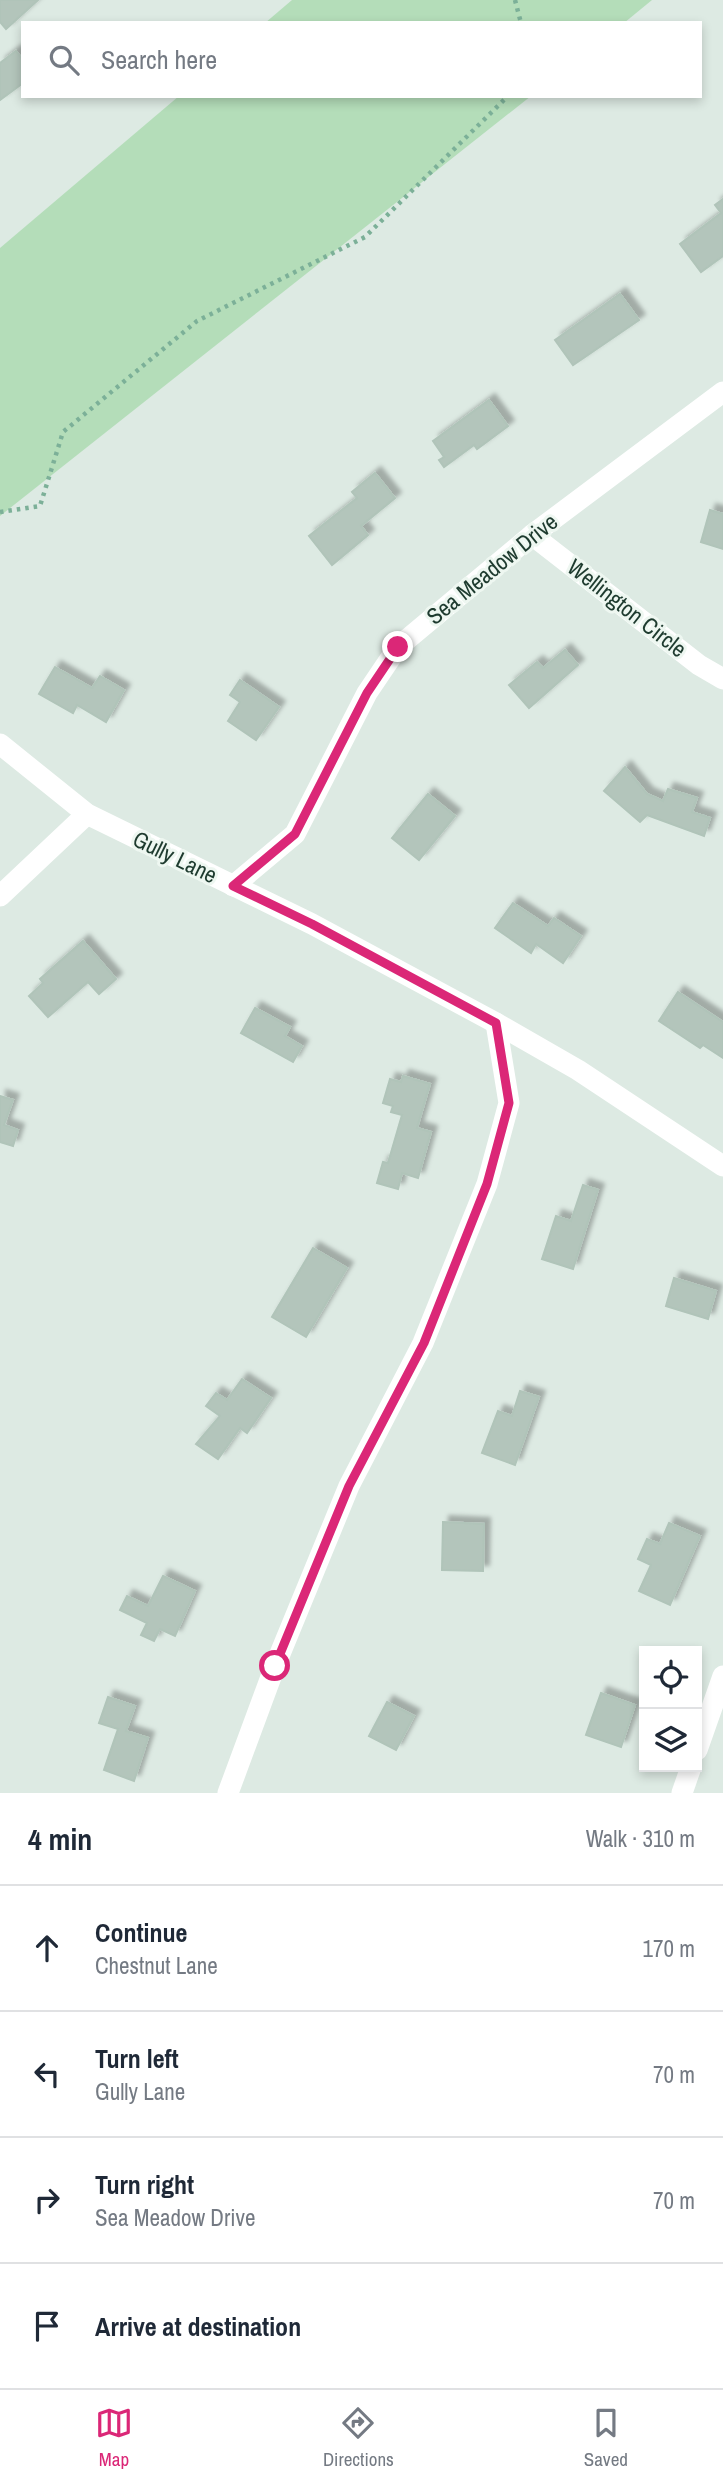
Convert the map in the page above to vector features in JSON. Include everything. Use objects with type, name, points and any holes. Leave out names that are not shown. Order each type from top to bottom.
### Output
[{"type":"street","name":"Sea Meadow Drive","points":[[233,886],[295,834],[367,693],[398,647],[532,535],[723,392]]},
{"type":"street","name":"Wellington Circle","points":[[532,535],[699,664],[723,679]]},
{"type":"street","name":"Gully Lane","points":[[0,744],[87,814],[312,924],[496,1023],[578,1070],[723,1166]]},
{"type":"street","points":[[0,896],[87,814]]},
{"type":"street","points":[[228,1793],[275,1666],[349,1486],[424,1343],[487,1184],[509,1103],[496,1023]]},
{"type":"street","points":[[702,1736],[723,1676]]},
{"type":"street","points":[[682,1793],[689,1772]]},
{"type":"path","points":[[514,0],[520,21]]},
{"type":"path","points":[[0,512],[40,506],[62,432],[197,321],[365,237],[506,98]]},
{"type":"green space","points":[[292,0],[652,0],[626,21],[267,21]]},
{"type":"green space","points":[[177,98],[528,98],[0,516],[0,248]]},
{"type":"building","points":[[0,0],[38,0],[6,29],[0,22]]},
{"type":"building","points":[[16,51],[21,57],[21,84],[0,100],[0,63]]},
{"type":"building","points":[[723,199],[723,256],[701,272],[680,244],[721,213],[715,205]]},
{"type":"building","points":[[620,294],[639,320],[573,365],[555,340]]},
{"type":"building","points":[[489,400],[508,426],[477,449],[474,445],[444,467],[439,460],[444,457],[433,441]]},
{"type":"building","points":[[375,473],[395,498],[361,526],[368,535],[332,565],[309,536],[357,498],[352,492]]},
{"type":"building","points":[[710,510],[723,514],[723,549],[701,542]]},
{"type":"building","points":[[565,650],[578,665],[529,708],[509,685],[537,662],[543,668]]},
{"type":"building","points":[[55,667],[92,688],[100,676],[124,690],[106,722],[77,705],[73,713],[39,694]]},
{"type":"building","points":[[240,680],[279,707],[256,740],[228,721],[240,702],[230,695]]},
{"type":"building","points":[[625,767],[647,794],[663,801],[668,789],[697,798],[692,812],[710,818],[704,836],[647,815],[640,822],[604,791]]},
{"type":"building","points":[[428,794],[455,816],[419,860],[392,838]]},
{"type":"building","points":[[513,903],[548,926],[554,918],[581,936],[563,963],[536,944],[531,953],[495,928]]},
{"type":"building","points":[[83,941],[116,979],[99,994],[88,982],[48,1017],[29,996],[43,983],[40,979]]},
{"type":"building","points":[[678,992],[723,1022],[723,1058],[703,1045],[700,1048],[659,1021]]},
{"type":"building","points":[[255,1008],[290,1027],[285,1036],[302,1046],[293,1062],[241,1033]]},
{"type":"building","points":[[403,1076],[430,1084],[417,1128],[431,1132],[418,1178],[402,1173],[398,1189],[377,1183],[383,1162],[388,1163],[402,1115],[391,1112],[393,1106],[383,1103],[390,1079],[401,1082]]},
{"type":"building","points":[[0,1096],[13,1100],[4,1125],[18,1130],[13,1146],[0,1142]]},
{"type":"building","points":[[583,1185],[598,1190],[573,1269],[542,1259],[556,1216],[571,1221]]},
{"type":"building","points":[[313,1248],[347,1268],[306,1337],[272,1317]]},
{"type":"building","points":[[674,1278],[716,1291],[708,1319],[666,1306]]},
{"type":"building","points":[[242,1379],[271,1398],[247,1433],[240,1428],[218,1459],[196,1444],[220,1416],[206,1406],[216,1393],[227,1400]]},
{"type":"building","points":[[520,1391],[539,1397],[515,1465],[482,1453],[498,1411],[512,1416]]},
{"type":"building","points":[[443,1522],[484,1524],[483,1571],[442,1570]]},
{"type":"building","points":[[669,1523],[700,1536],[670,1605],[639,1591],[651,1565],[638,1559],[647,1539],[660,1544]]},
{"type":"building","points":[[163,1576],[195,1591],[175,1636],[160,1629],[154,1641],[141,1635],[147,1623],[120,1610],[127,1596],[148,1606]]},
{"type":"building","points":[[601,1693],[635,1705],[621,1747],[586,1735]]},
{"type":"building","points":[[108,1697],[135,1706],[126,1731],[148,1738],[134,1781],[104,1770],[118,1729],[99,1723]]},
{"type":"building","points":[[387,1702],[414,1716],[396,1750],[369,1736]]},
{"type":"route","points":[[275,1666],[349,1486],[424,1343],[487,1184],[509,1103],[496,1023],[312,924],[233,886],[295,834],[367,693],[398,647]]}]
